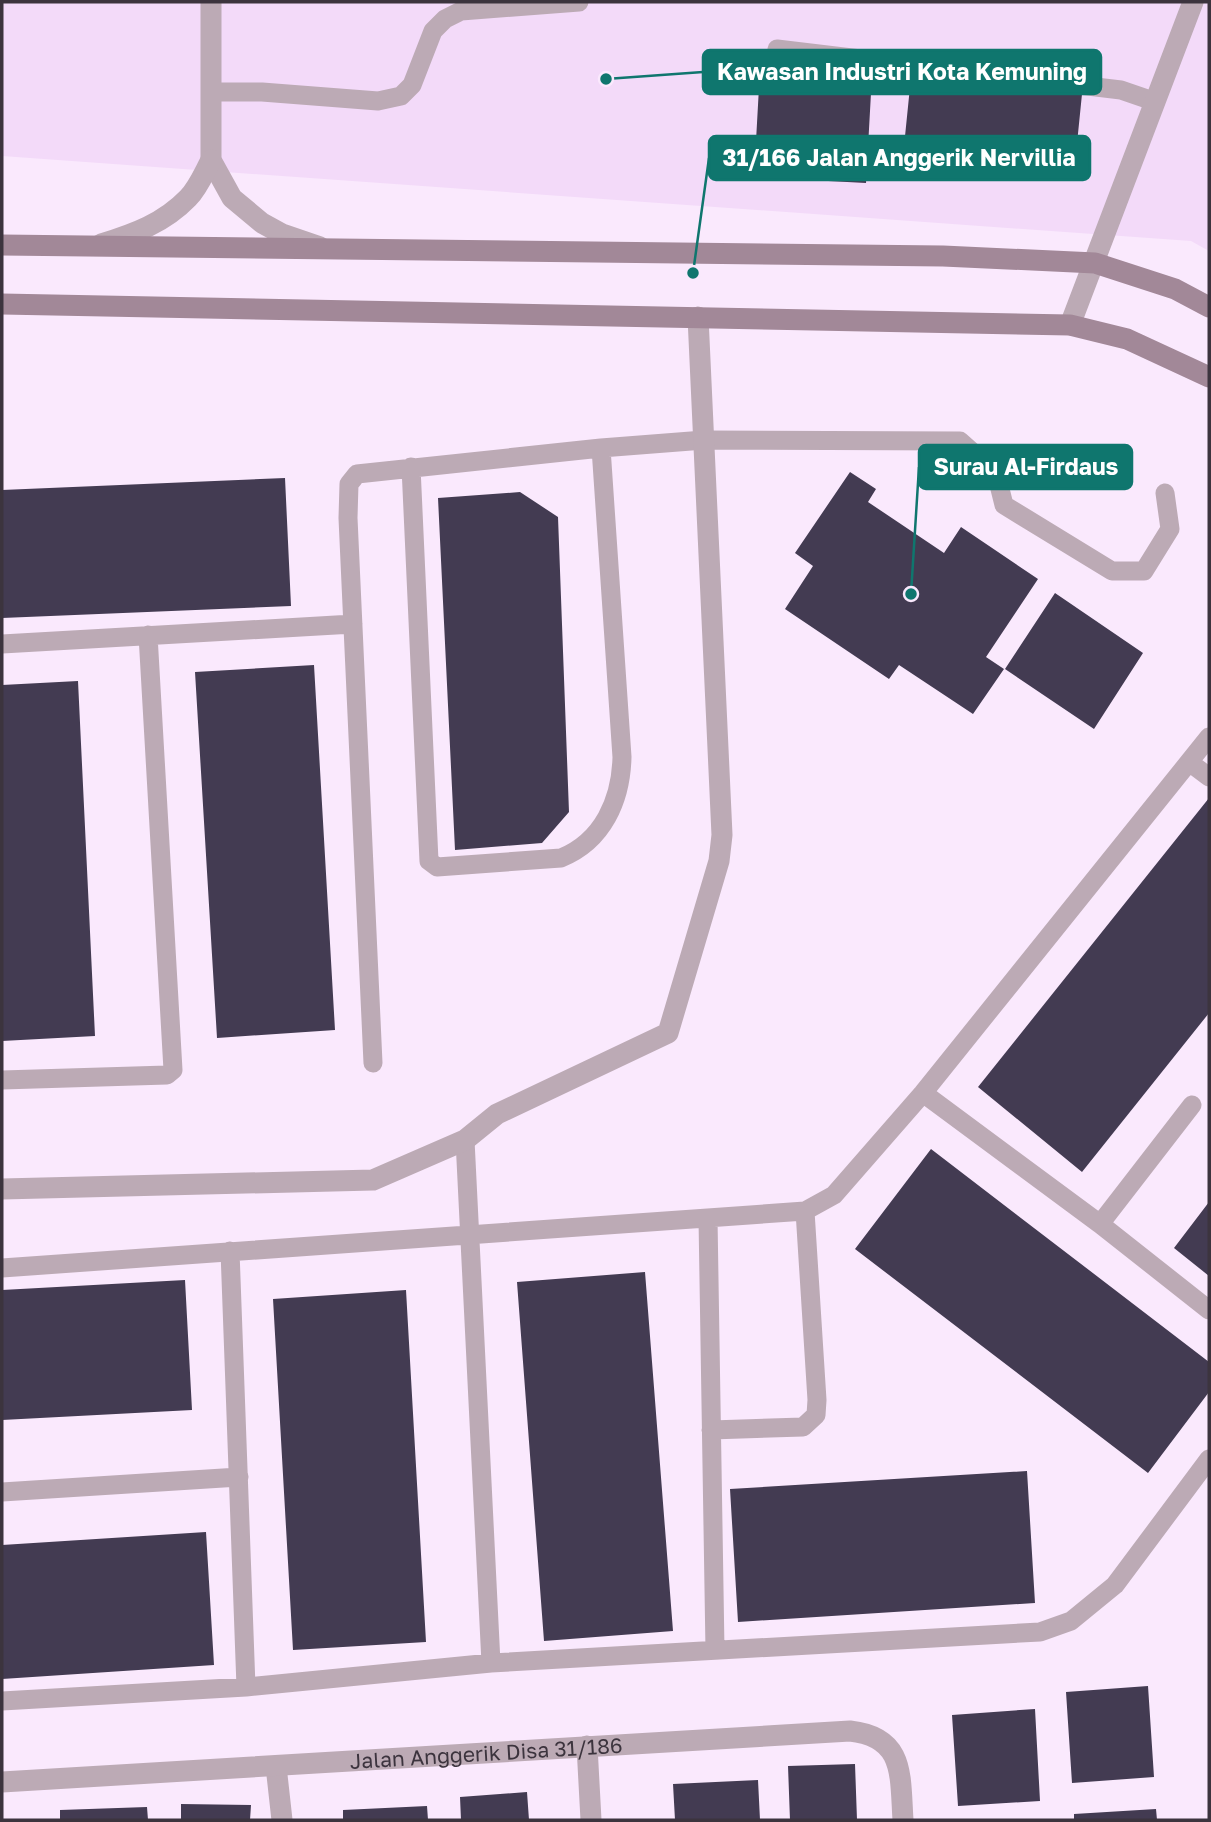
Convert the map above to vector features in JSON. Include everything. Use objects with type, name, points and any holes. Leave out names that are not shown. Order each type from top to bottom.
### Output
[{"type":"main road","points":[[2,245],[943,256],[1095,262],[1174,289],[1209,307]]},
{"type":"main road","points":[[2,304],[1070,325],[1127,339],[1209,377]]},
{"type":"street","points":[[211,2],[211,160],[233,198],[262,223],[282,234],[325,249]]},
{"type":"street","points":[[1070,325],[1153,101],[1193,2]]},
{"type":"street","points":[[96,246],[139,232],[159,221],[189,197],[211,160]]},
{"type":"street","points":[[2,1189],[373,1180],[465,1140],[497,1114],[668,1033],[719,861],[722,835],[698,317]]},
{"type":"street","name":"Jalan Anggerik Disa 31/186","points":[[2,1782],[849,1731],[868,1733],[885,1742],[896,1757],[903,1820]]},
{"type":"street","points":[[587,1746],[592,1820]]},
{"type":"street","points":[[276,1766],[282,1820]]},
{"type":"lane","points":[[211,92],[262,92],[379,101],[401,96],[412,85],[433,31],[445,19],[461,11],[579,2]]},
{"type":"lane","points":[[777,49],[1121,90],[1153,101]]},
{"type":"lane","points":[[373,1063],[348,518],[349,484],[357,474],[704,440],[960,441],[996,473],[1003,505],[1112,571],[1144,571],[1170,528],[1165,493]]},
{"type":"lane","points":[[411,467],[429,861],[437,867],[561,858],[578,851],[599,831],[621,782],[622,757],[601,448]]},
{"type":"lane","points":[[2,644],[353,624]]},
{"type":"lane","points":[[2,1080],[167,1076],[173,1070],[148,635]]},
{"type":"lane","points":[[2,1268],[805,1211],[834,1195],[923,1093],[1209,737]]},
{"type":"lane","points":[[1189,762],[1209,777]]},
{"type":"lane","points":[[923,1093],[1100,1224],[1209,1310]]},
{"type":"lane","points":[[1100,1224],[1192,1105]]},
{"type":"lane","points":[[465,1140],[491,1663]]},
{"type":"lane","points":[[711,1430],[803,1427],[816,1415],[805,1211]]},
{"type":"lane","points":[[708,1218],[715,1650]]},
{"type":"lane","points":[[230,1251],[246,1687]]},
{"type":"lane","points":[[2,1700],[246,1687],[491,1663],[1040,1632],[1071,1621],[1115,1585],[1209,1459]]},
{"type":"lane","points":[[2,1492],[239,1477]]},
{"type":"shaded area","points":[[2,2],[1209,2],[1209,251],[1191,241],[2,156]]},
{"type":"building","points":[[760,69],[872,75],[866,183],[754,177]]},
{"type":"building","points":[[911,77],[1082,94],[1074,173],[903,156]]},
{"type":"building","points":[[850,472],[876,489],[868,502],[944,553],[961,527],[1038,579],[986,657],[1004,669],[973,714],[899,665],[889,679],[785,609],[813,566],[795,553]]},
{"type":"building","points":[[285,478],[291,606],[2,618],[2,490]]},
{"type":"building","points":[[520,492],[558,517],[569,812],[542,843],[455,850],[438,498]]},
{"type":"building","points":[[1055,593],[1143,653],[1094,729],[1005,669]]},
{"type":"building","points":[[314,665],[335,1030],[217,1038],[195,672]]},
{"type":"building","points":[[78,681],[95,1036],[2,1041],[2,685]]},
{"type":"building","points":[[1209,798],[1209,1013],[1082,1172],[978,1087]]},
{"type":"building","points":[[931,1149],[1209,1362],[1209,1392],[1148,1473],[855,1249]]},
{"type":"building","points":[[1209,1202],[1209,1276],[1174,1248]]},
{"type":"building","points":[[645,1272],[673,1631],[544,1641],[517,1282]]},
{"type":"building","points":[[185,1280],[192,1410],[2,1420],[2,1290]]},
{"type":"building","points":[[406,1290],[426,1642],[293,1650],[273,1299]]},
{"type":"building","points":[[1027,1471],[1035,1603],[738,1622],[730,1489]]},
{"type":"building","points":[[206,1532],[214,1665],[2,1679],[2,1545]]},
{"type":"building","points":[[1148,1686],[1154,1777],[1072,1783],[1066,1692]]},
{"type":"building","points":[[1035,1709],[1040,1801],[958,1806],[952,1715]]},
{"type":"building","points":[[855,1764],[857,1820],[790,1820],[788,1766]]},
{"type":"building","points":[[758,1780],[760,1820],[675,1820],[673,1784]]},
{"type":"building","points":[[527,1792],[529,1820],[461,1820],[460,1797]]},
{"type":"building","points":[[181,1804],[251,1805],[250,1820],[181,1820]]},
{"type":"building","points":[[427,1806],[428,1820],[343,1820],[343,1810]]},
{"type":"building","points":[[147,1807],[148,1820],[60,1820],[60,1810]]},
{"type":"building","points":[[1156,1809],[1157,1820],[1074,1820],[1074,1814]]},
{"type":"place","name":"Kawasan Industri Kota Kemuning","points":[[606,79]]},
{"type":"place","name":"31/166 Jalan Anggerik Nervillia","points":[[693,273]]},
{"type":"place","name":"Surau Al-Firdaus","points":[[911,594]]}]
